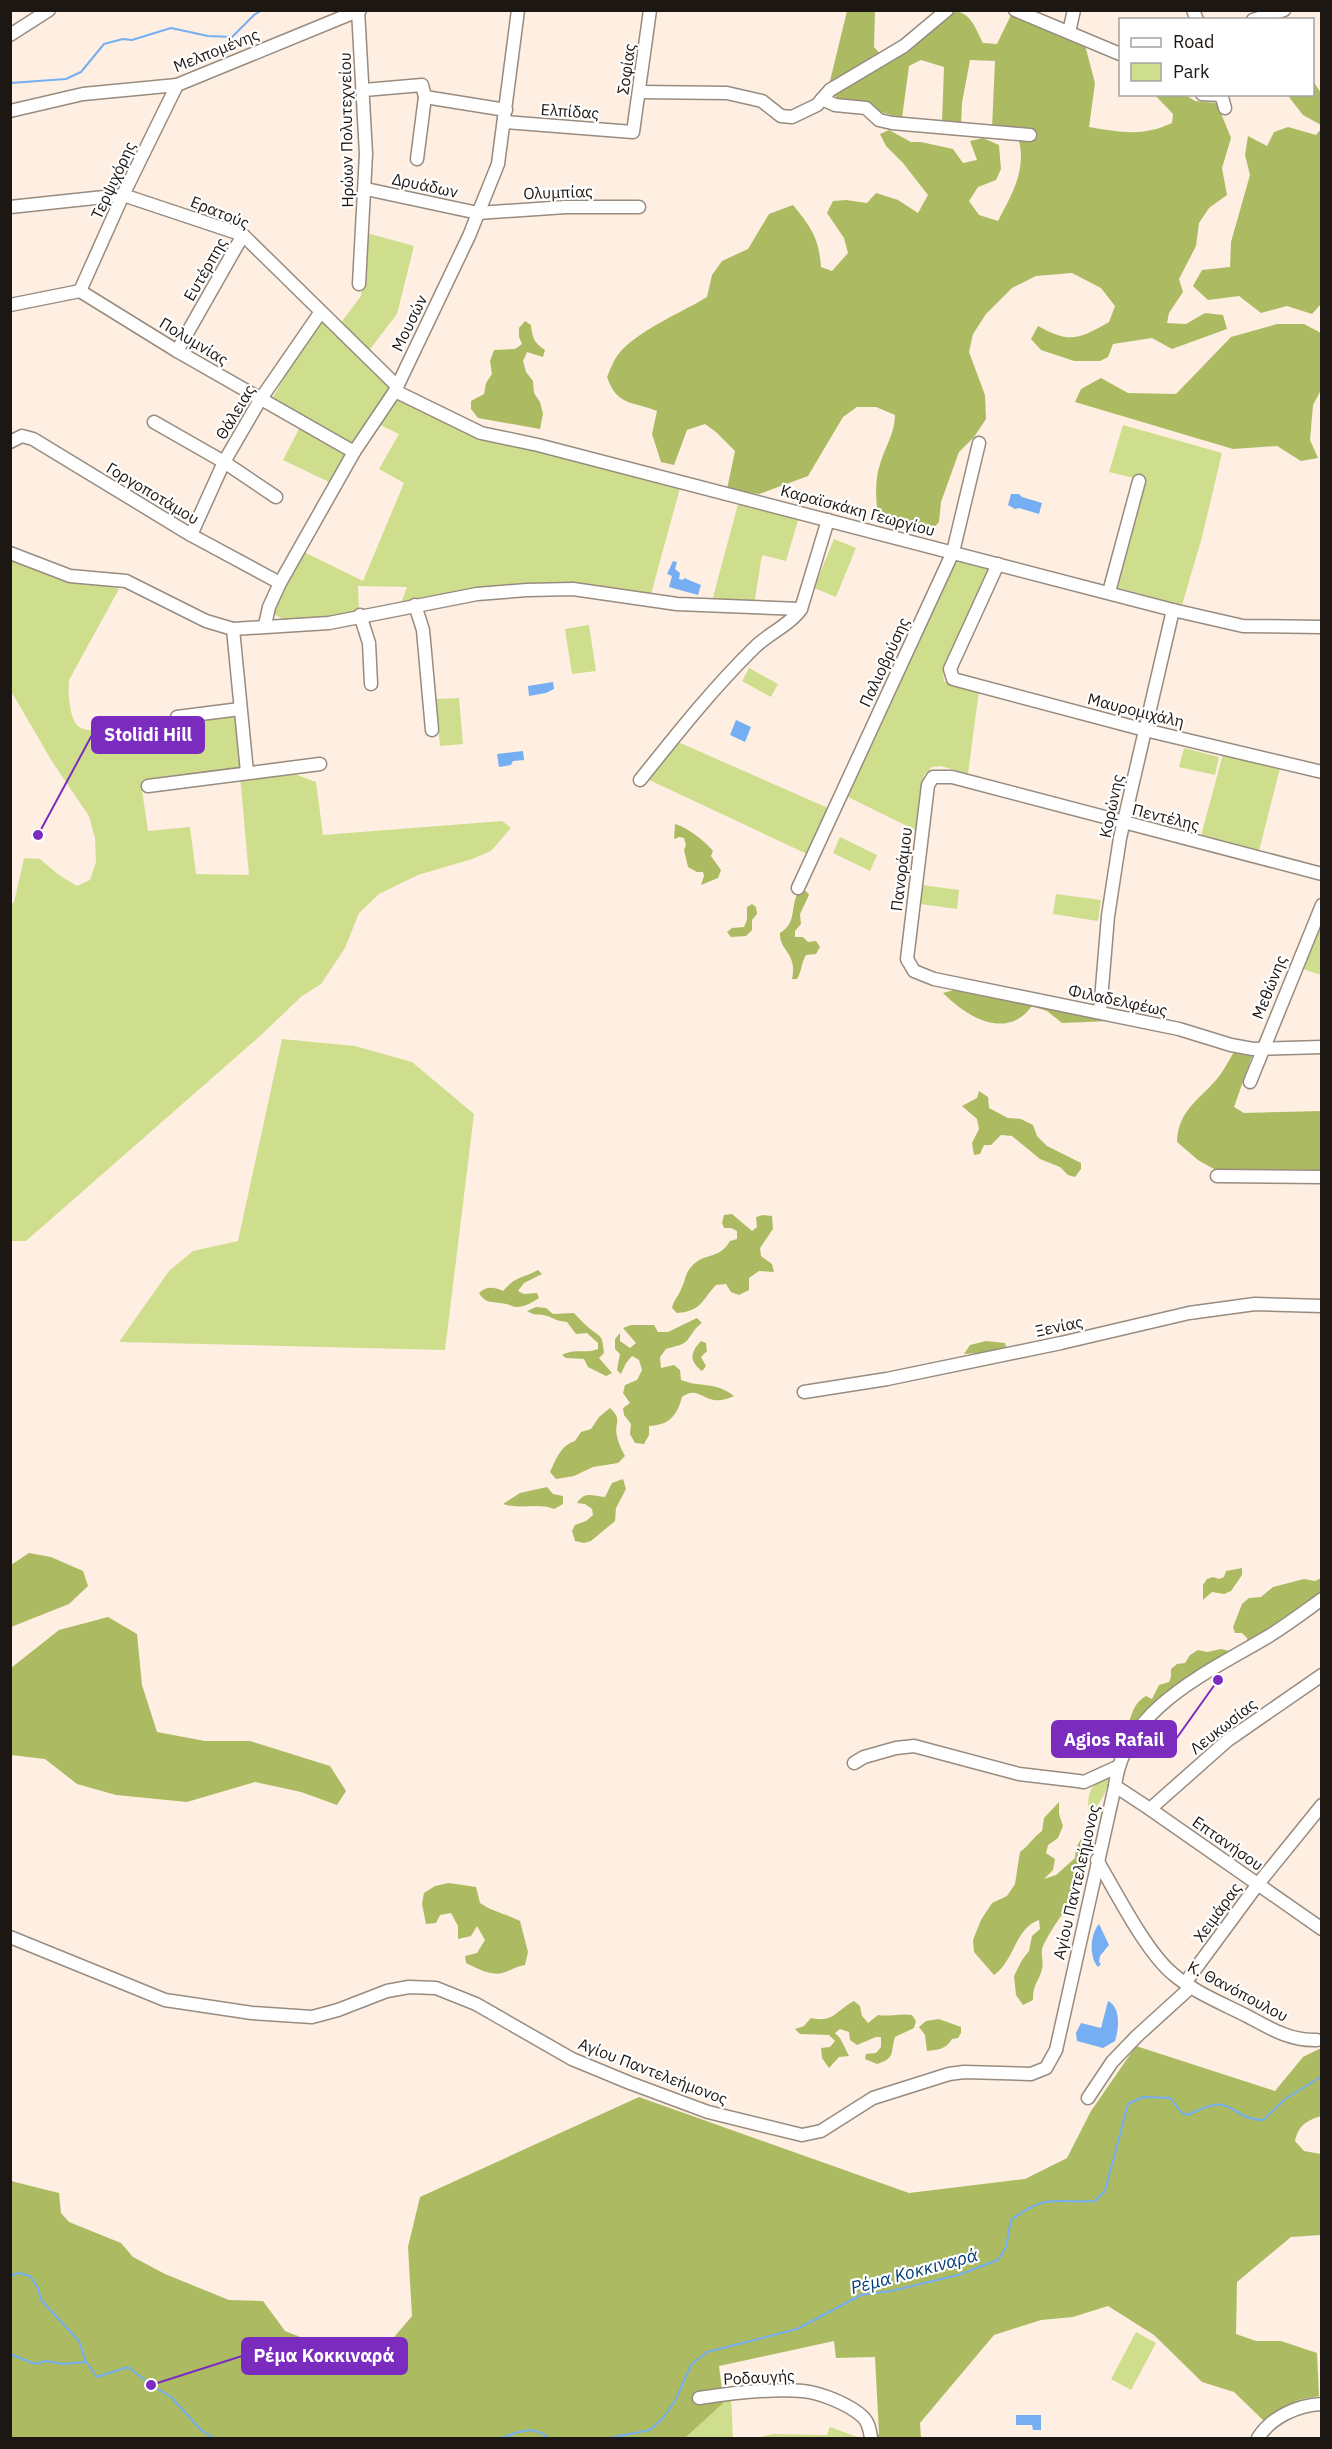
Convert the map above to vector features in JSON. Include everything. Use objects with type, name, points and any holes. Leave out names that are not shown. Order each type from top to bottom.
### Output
[{"type":"street","points":[[10,35],[49,10]]},
{"type":"street","name":"Μουσών","points":[[266,625],[269,608],[280,583],[354,452],[396,389],[469,236],[498,164],[518,10]]},
{"type":"street","name":"Σοφίας","points":[[633,132],[650,10]]},
{"type":"street","points":[[640,92],[727,93],[762,101],[785,118],[817,105],[830,90],[904,46],[947,10]]},
{"type":"street","points":[[1015,10],[1119,54]]},
{"type":"street","points":[[1069,33],[1074,10]]},
{"type":"street","points":[[1258,18],[1284,10]]},
{"type":"street","name":"Μελπομένης","points":[[10,111],[83,94],[177,85],[359,11]]},
{"type":"street","name":"Ηρώων Πολυτεχνείου","points":[[359,11],[364,90],[366,189],[359,284]]},
{"type":"street","name":"Τερψιχόρης","points":[[80,291],[123,195],[177,85]]},
{"type":"street","name":"Ελπίδας","points":[[364,90],[422,86],[425,97],[505,116],[633,132]]},
{"type":"street","points":[[1221,96],[1225,108]]},
{"type":"street","points":[[417,159],[425,97]]},
{"type":"street","points":[[822,99],[835,105],[867,108],[879,120],[892,123],[1030,135]]},
{"type":"street","name":"Δρυάδων","points":[[366,189],[478,213]]},
{"type":"street","name":"Ερατούς","points":[[10,207],[123,195],[243,235],[396,389]]},
{"type":"street","name":"Ολυμπίας","points":[[478,213],[566,207],[639,207]]},
{"type":"street","name":"Ευτέρπης","points":[[177,351],[243,235]]},
{"type":"street","points":[[10,305],[80,291]]},
{"type":"street","name":"Πολυμνίας","points":[[80,291],[177,351],[354,452]]},
{"type":"street","name":"Θάλειας","points":[[191,535],[224,462],[260,399],[320,313]]},
{"type":"street","name":"Καραϊσκάκη Γεωργίου","points":[[396,389],[480,433],[538,445],[1173,610],[1243,626],[1322,627]]},
{"type":"street","points":[[154,422],[224,462],[276,497]]},
{"type":"street","name":"Γοργοποτάμου","points":[[10,442],[22,436],[33,439],[191,535],[280,583]]},
{"type":"street","name":"Παλιοβρύσης","points":[[798,888],[953,552],[980,443]]},
{"type":"street","points":[[1109,592],[1139,480]]},
{"type":"street","points":[[640,780],[704,702],[754,648],[772,632],[796,616],[801,609],[828,520]]},
{"type":"street","points":[[10,553],[70,576],[126,581],[206,621],[233,629],[266,625],[329,623],[360,615],[477,594],[573,589],[677,604],[801,609]]},
{"type":"street","name":"Μαυρομιχάλη","points":[[998,564],[950,669],[952,679],[1145,730],[1322,772]]},
{"type":"street","points":[[415,605],[423,630],[432,730]]},
{"type":"street","name":"Κορώνης","points":[[1100,1012],[1108,916],[1123,823],[1173,610]]},
{"type":"street","points":[[360,615],[369,643],[371,684]]},
{"type":"street","points":[[233,629],[247,772]]},
{"type":"street","points":[[177,717],[240,708]]},
{"type":"street","points":[[148,786],[320,764]]},
{"type":"street","name":"Πεντέλης","points":[[933,777],[952,777],[1322,874]]},
{"type":"street","name":"Πανοράμου","points":[[910,967],[907,949],[928,785],[933,777]]},
{"type":"street","name":"Μεθώνης","points":[[1250,1083],[1322,905]]},
{"type":"street","name":"Φιλαδελφέως","points":[[910,967],[918,974],[934,979],[1179,1029],[1231,1045],[1263,1049],[1322,1047]]},
{"type":"street","points":[[1217,1176],[1322,1177]]},
{"type":"street","name":"Ξενίας","points":[[804,1392],[887,1379],[1200,1311],[1255,1304],[1322,1306]]},
{"type":"street","name":"Αγίου Παντελεήμονος","points":[[10,1937],[165,2000],[252,2013],[312,2017],[339,2010],[387,1991],[409,1987],[436,1988],[476,2004],[572,2059],[708,2112],[802,2135],[821,2131],[873,2098],[949,2074],[964,2072],[1031,2074],[1046,2068],[1056,2050],[1115,1786],[1117,1767],[1122,1756],[1147,1721],[1182,1687],[1271,1635],[1322,1599]]},
{"type":"street","name":"Λευκωσίας","points":[[1150,1809],[1228,1740],[1322,1675]]},
{"type":"street","points":[[854,1763],[864,1756],[914,1746],[1019,1774],[1083,1782],[1117,1767]]},
{"type":"street","name":"Επτανήσου","points":[[1115,1786],[1322,1929]]},
{"type":"street","name":"Χειμάρας","points":[[1088,2098],[1112,2062],[1188,1985],[1258,1884],[1322,1805]]},
{"type":"street","name":"Κ. Θανόπουλου","points":[[1097,1860],[1156,1956],[1172,1974],[1188,1985],[1282,2034],[1303,2040],[1317,2040]]},
{"type":"street","name":"Ροδαυγής","points":[[699,2398],[762,2392],[806,2392],[855,2411],[866,2420],[871,2439]]},
{"type":"street","points":[[1258,2439],[1264,2430],[1281,2417],[1304,2406],[1322,2404]]},
{"type":"green space","points":[[847,11],[875,11],[874,47],[886,60],[952,11],[968,17],[983,43],[997,44],[1011,15],[1085,45],[1095,83],[1089,127],[1141,132],[1172,123],[1173,114],[1156,96],[1187,96],[1195,101],[1217,103],[1231,138],[1222,168],[1227,195],[1209,208],[1199,223],[1196,246],[1179,279],[1183,292],[1169,313],[1167,323],[1186,324],[1205,313],[1223,315],[1227,329],[1172,349],[1152,338],[1113,344],[1108,357],[1100,361],[1074,361],[1041,350],[1031,339],[1038,326],[1058,335],[1074,337],[1109,322],[1115,306],[1101,288],[1072,273],[1036,276],[1012,288],[986,314],[973,334],[969,352],[985,395],[986,419],[974,437],[959,452],[941,502],[939,522],[930,532],[913,532],[879,521],[876,500],[877,478],[895,415],[876,407],[857,407],[843,417],[808,476],[759,494],[727,489],[735,451],[705,424],[687,430],[674,465],[661,462],[652,434],[657,411],[626,401],[616,393],[607,377],[613,363],[625,347],[635,339],[707,297],[712,275],[722,261],[748,249],[769,214],[793,205],[813,233],[821,267],[832,271],[848,253],[844,238],[827,213],[833,201],[867,203],[876,193],[898,200],[918,213],[928,195],[903,163],[886,146],[880,134],[889,130],[911,142],[953,149],[963,163],[977,160],[970,141],[983,138],[999,145],[1001,169],[996,180],[978,187],[969,201],[979,215],[998,221],[1010,198],[1018,176],[1021,154],[1015,129],[992,128],[995,61],[970,60],[962,103],[961,125],[942,122],[944,67],[921,60],[909,66],[902,118],[844,102],[836,97],[829,85]]},
{"type":"green space","points":[[1314,82],[1321,93],[1321,125],[1303,115],[1289,97],[1314,96]]},
{"type":"green space","points":[[1288,127],[1316,135],[1321,129],[1321,304],[1312,314],[1287,306],[1261,313],[1239,296],[1208,300],[1193,286],[1202,270],[1230,267],[1231,242],[1250,175],[1245,155],[1248,136],[1267,146],[1274,132]]},
{"type":"green space","points":[[367,233],[414,246],[397,314],[367,353],[340,324],[361,296]]},
{"type":"green space","points":[[319,318],[390,389],[331,483],[283,460],[303,421],[269,404]]},
{"type":"green space","points":[[525,321],[531,325],[538,345],[545,350],[543,357],[527,352],[523,361],[526,372],[533,381],[534,393],[540,402],[543,414],[540,429],[478,418],[471,409],[471,401],[484,394],[486,383],[492,374],[490,361],[494,350],[515,349],[522,344],[519,328]]},
{"type":"green space","points":[[1277,324],[1304,324],[1321,333],[1321,390],[1313,405],[1310,440],[1318,458],[1301,461],[1277,446],[1233,449],[1075,402],[1081,389],[1101,378],[1128,393],[1176,394],[1231,337]]},
{"type":"green space","points":[[394,398],[478,437],[680,488],[651,594],[588,585],[401,603],[407,587],[358,586],[359,613],[304,622],[283,619],[274,614],[274,604],[302,551],[363,581],[404,483],[379,469],[399,434],[376,423]]},
{"type":"green space","points":[[1123,425],[1222,453],[1202,537],[1182,605],[1115,587],[1142,480],[1109,472]]},
{"type":"green space","points":[[738,504],[799,517],[786,561],[762,555],[754,605],[712,601]]},
{"type":"green space","points":[[834,539],[856,548],[836,597],[814,588]]},
{"type":"green space","points":[[954,557],[990,566],[943,673],[944,681],[949,684],[979,690],[968,774],[941,766],[932,767],[924,775],[917,831],[846,796]]},
{"type":"green space","points":[[11,558],[119,589],[69,680],[70,709],[76,724],[80,727],[95,730],[238,712],[244,767],[147,782],[142,790],[148,831],[190,827],[196,874],[249,875],[240,776],[289,772],[316,782],[323,835],[502,821],[511,828],[491,851],[418,875],[379,894],[359,913],[345,948],[321,984],[302,996],[261,1035],[26,1241],[10,1241],[10,905],[14,902],[24,858],[40,859],[77,886],[90,880],[96,862],[95,838],[89,816],[53,763],[11,691]]},
{"type":"green space","points":[[589,625],[596,671],[572,674],[565,629]]},
{"type":"green space","points":[[749,668],[778,684],[771,697],[742,681]]},
{"type":"green space","points":[[459,698],[463,744],[440,746],[436,699]]},
{"type":"green space","points":[[678,742],[828,808],[807,854],[645,778]]},
{"type":"green space","points":[[1184,748],[1219,757],[1215,775],[1179,767]]},
{"type":"green space","points":[[1223,754],[1280,768],[1259,851],[1201,836]]},
{"type":"green space","points":[[675,824],[696,835],[713,851],[711,856],[721,870],[718,878],[701,885],[703,872],[697,872],[688,867],[684,838],[674,839]]},
{"type":"green space","points":[[840,837],[877,855],[870,871],[833,853]]},
{"type":"green space","points":[[922,885],[959,890],[957,909],[920,904]]},
{"type":"green space","points":[[806,891],[809,895],[800,914],[801,924],[795,931],[795,937],[803,937],[808,942],[816,941],[820,947],[816,954],[806,955],[797,979],[792,979],[793,963],[782,944],[780,933],[789,925],[798,892]]},
{"type":"green space","points":[[1056,894],[1101,900],[1098,921],[1053,914]]},
{"type":"green space","points":[[752,904],[756,907],[757,914],[752,920],[752,930],[746,936],[731,937],[727,932],[732,928],[744,927],[747,920],[747,907]]},
{"type":"green space","points":[[1321,917],[1321,975],[1300,968]]},
{"type":"green space","points":[[961,988],[1110,1021],[1062,1023],[1047,1011],[1032,1006],[1022,1016],[1010,1022],[999,1024],[987,1022],[963,1010],[943,993]]},
{"type":"green space","points":[[282,1039],[355,1046],[412,1062],[474,1114],[445,1350],[119,1342],[169,1271],[193,1251],[238,1241]]},
{"type":"green space","points":[[1235,1050],[1253,1053],[1234,1107],[1244,1113],[1321,1111],[1321,1170],[1214,1169],[1198,1160],[1177,1142],[1178,1130],[1192,1104],[1220,1075]]},
{"type":"green space","points":[[979,1091],[988,1097],[989,1108],[1008,1118],[1021,1119],[1033,1125],[1037,1136],[1047,1146],[1081,1163],[1081,1169],[1075,1177],[1068,1175],[1060,1167],[1040,1159],[1012,1136],[1001,1135],[991,1145],[984,1145],[980,1154],[974,1155],[972,1143],[979,1129],[977,1119],[962,1106],[977,1098]]},
{"type":"green space","points":[[732,1214],[752,1231],[757,1227],[756,1217],[772,1216],[773,1229],[760,1248],[761,1256],[772,1264],[774,1272],[759,1271],[749,1278],[749,1290],[739,1295],[731,1292],[726,1284],[716,1285],[692,1310],[677,1313],[672,1308],[690,1269],[697,1262],[717,1254],[730,1241],[737,1239],[737,1231],[724,1228],[722,1223],[724,1215]]},
{"type":"green space","points":[[538,1270],[542,1274],[524,1283],[518,1291],[524,1294],[537,1293],[539,1298],[525,1306],[515,1307],[491,1302],[479,1293],[490,1288],[503,1291],[516,1280]]},
{"type":"green space","points":[[536,1307],[546,1308],[553,1314],[574,1313],[601,1337],[604,1353],[599,1358],[612,1373],[606,1376],[588,1367],[584,1359],[566,1358],[562,1355],[598,1349],[598,1343],[587,1333],[576,1334],[567,1322],[527,1311]]},
{"type":"green space","points":[[697,1318],[702,1323],[687,1341],[666,1349],[660,1357],[661,1368],[674,1365],[680,1370],[681,1380],[721,1388],[734,1396],[716,1400],[695,1393],[687,1394],[682,1397],[678,1409],[671,1418],[662,1424],[649,1426],[649,1435],[644,1444],[635,1443],[630,1434],[631,1424],[624,1415],[623,1408],[630,1403],[623,1393],[625,1385],[637,1380],[642,1370],[639,1360],[632,1356],[621,1374],[617,1370],[620,1354],[615,1349],[615,1339],[620,1333],[620,1341],[630,1348],[636,1343],[623,1328],[631,1325],[654,1325],[658,1332],[668,1332]]},
{"type":"green space","points":[[701,1341],[706,1343],[707,1351],[701,1357],[706,1366],[702,1371],[692,1357]]},
{"type":"green space","points":[[986,1341],[1005,1343],[1006,1347],[964,1354],[970,1345]]},
{"type":"green space","points":[[610,1408],[617,1419],[616,1432],[625,1456],[618,1463],[593,1467],[574,1476],[556,1479],[550,1472],[562,1449],[575,1441],[581,1432],[591,1429],[599,1417]]},
{"type":"green space","points":[[623,1479],[626,1489],[616,1508],[615,1521],[591,1541],[584,1543],[575,1541],[572,1531],[575,1525],[586,1521],[593,1515],[592,1509],[585,1504],[577,1503],[580,1499],[593,1495],[605,1497],[612,1483]]},
{"type":"green space","points":[[547,1487],[553,1494],[563,1496],[563,1504],[554,1509],[503,1504],[520,1493]]},
{"type":"green space","points":[[29,1553],[51,1557],[83,1571],[88,1586],[69,1604],[11,1627],[11,1565]]},
{"type":"green space","points":[[1242,1568],[1242,1575],[1231,1591],[1224,1594],[1212,1592],[1203,1600],[1203,1585],[1207,1579],[1213,1577],[1219,1579],[1224,1577],[1226,1571]]},
{"type":"green space","points":[[1321,1578],[1321,1594],[1248,1644],[1247,1638],[1242,1633],[1235,1633],[1233,1627],[1242,1604],[1249,1598],[1261,1597],[1273,1587],[1304,1579],[1315,1581]]},
{"type":"green space","points":[[108,1617],[137,1634],[142,1685],[157,1732],[205,1741],[250,1741],[330,1766],[346,1791],[337,1805],[301,1792],[255,1782],[187,1802],[116,1795],[77,1784],[45,1759],[11,1755],[11,1668],[59,1630]]},
{"type":"green space","points":[[1221,1649],[1229,1651],[1183,1681],[1120,1754],[1105,1730],[1121,1735],[1140,1700],[1146,1696],[1152,1699],[1159,1685],[1169,1682],[1171,1669],[1177,1664],[1185,1663],[1190,1655],[1198,1650],[1207,1652]]},
{"type":"green space","points":[[1112,1774],[1104,1795],[1089,1819],[1090,1791],[1098,1782]]},
{"type":"green space","points":[[1059,1802],[1059,1814],[1063,1826],[1058,1838],[1048,1845],[1046,1853],[1055,1859],[1053,1870],[1044,1879],[1056,1875],[1075,1858],[1076,1848],[1081,1839],[1090,1840],[1089,1848],[1076,1892],[1043,1946],[1042,1969],[1034,1990],[1033,2000],[1023,2005],[1016,1995],[1014,1976],[1029,1951],[1032,1936],[1040,1929],[1039,1920],[1031,1924],[1019,1937],[1006,1962],[994,1975],[974,1952],[973,1940],[981,1920],[992,1903],[1007,1896],[1015,1884],[1020,1852],[1042,1831],[1044,1818]]},
{"type":"green space","points":[[449,1883],[476,1887],[480,1903],[520,1921],[528,1952],[525,1965],[497,1974],[479,1969],[466,1963],[465,1956],[477,1953],[485,1940],[477,1926],[471,1936],[458,1939],[458,1926],[451,1913],[440,1915],[436,1923],[426,1924],[422,1904],[424,1893],[435,1886]]},
{"type":"green space","points":[[854,2001],[860,2006],[862,2016],[868,2023],[878,2015],[912,2015],[916,2021],[914,2028],[895,2037],[890,2057],[877,2064],[865,2059],[866,2054],[876,2053],[881,2047],[881,2037],[857,2045],[850,2040],[849,2032],[840,2029],[835,2033],[849,2056],[839,2057],[829,2068],[822,2058],[821,2048],[830,2047],[835,2041],[829,2035],[800,2034],[795,2029],[804,2026],[811,2018],[830,2017]]},
{"type":"green space","points":[[939,2019],[961,2027],[961,2033],[958,2038],[952,2039],[944,2047],[927,2051],[925,2035],[919,2027],[926,2021]]},
{"type":"green space","points":[[1136,2046],[1275,2091],[1303,2057],[1321,2048],[1321,2116],[1304,2124],[1295,2141],[1304,2151],[1321,2154],[1321,2235],[1291,2237],[1237,2282],[1236,2334],[1256,2341],[1281,2341],[1317,2353],[1319,2396],[1298,2400],[1264,2421],[1234,2392],[1202,2382],[1154,2335],[1108,2306],[1073,2317],[1041,2320],[994,2335],[920,2423],[921,2438],[880,2438],[873,2435],[879,2434],[875,2357],[836,2358],[834,2341],[719,2366],[722,2390],[731,2396],[685,2438],[11,2438],[11,2181],[59,2193],[61,2213],[69,2222],[121,2243],[133,2257],[165,2274],[229,2300],[263,2301],[285,2331],[354,2358],[390,2342],[412,2316],[408,2247],[420,2197],[639,2097],[909,2193],[1025,2179],[1067,2158],[1091,2111]]},
{"type":"green space","points":[[1136,2332],[1156,2343],[1131,2390],[1111,2379]]},
{"type":"green space","points":[[731,2396],[733,2438],[685,2438]]},
{"type":"green space","points":[[830,2427],[860,2438],[755,2438],[773,2434],[827,2435]]},
{"type":"water","points":[[1011,494],[1019,494],[1042,503],[1039,514],[1015,509],[1008,505]]},
{"type":"water","points":[[673,561],[677,562],[675,569],[680,573],[679,579],[684,578],[701,585],[698,595],[669,587],[672,576],[667,574]]},
{"type":"water","points":[[553,682],[554,689],[529,696],[528,686]]},
{"type":"water","points":[[736,720],[751,727],[745,742],[730,735]]},
{"type":"water","points":[[523,751],[524,760],[513,761],[511,765],[499,767],[497,754]]},
{"type":"water","points":[[1099,1924],[1109,1945],[1100,1956],[1101,1964],[1098,1967],[1093,1957],[1092,1945]]},
{"type":"water","points":[[1108,2001],[1117,2013],[1118,2025],[1115,2041],[1103,2048],[1077,2041],[1076,2033],[1081,2023],[1101,2028]]},
{"type":"water","points":[[1016,2415],[1041,2415],[1041,2430],[1033,2430],[1032,2425],[1016,2425]]},
{"type":"waterway","points":[[10,83],[66,79],[81,72],[104,44],[123,39],[132,40],[171,28],[208,36],[232,37],[262,10]]},
{"type":"waterway","name":"Ρέμα Κοκκιναρά","points":[[609,2438],[650,2430],[663,2418],[675,2401],[691,2365],[707,2352],[797,2329],[861,2295],[891,2291],[958,2275],[998,2260],[1006,2247],[1011,2220],[1024,2211],[1043,2202],[1095,2201],[1105,2191],[1128,2104],[1143,2097],[1170,2098],[1182,2113],[1188,2115],[1204,2108],[1224,2105],[1243,2115],[1263,2120],[1284,2100],[1322,2076]]},
{"type":"waterway","name":"Ρέμα Κοκκιναρά","points":[[10,2276],[19,2273],[30,2276],[38,2288],[41,2300],[79,2341],[86,2362],[97,2377],[128,2367],[171,2397],[201,2430],[214,2438]]},
{"type":"waterway","points":[[10,2354],[35,2364],[46,2361],[63,2364],[85,2362]]},
{"type":"waterway","name":"Ρέμα Κοκκιναρά","points":[[502,2438],[526,2430],[537,2432],[548,2438]]},
{"type":"place","name":"Stolidi Hill","points":[[38,835]]},
{"type":"place","name":"Agios Rafail","points":[[1218,1680]]},
{"type":"place","name":"Ρέμα Κοκκιναρά","points":[[151,2385]]}]
